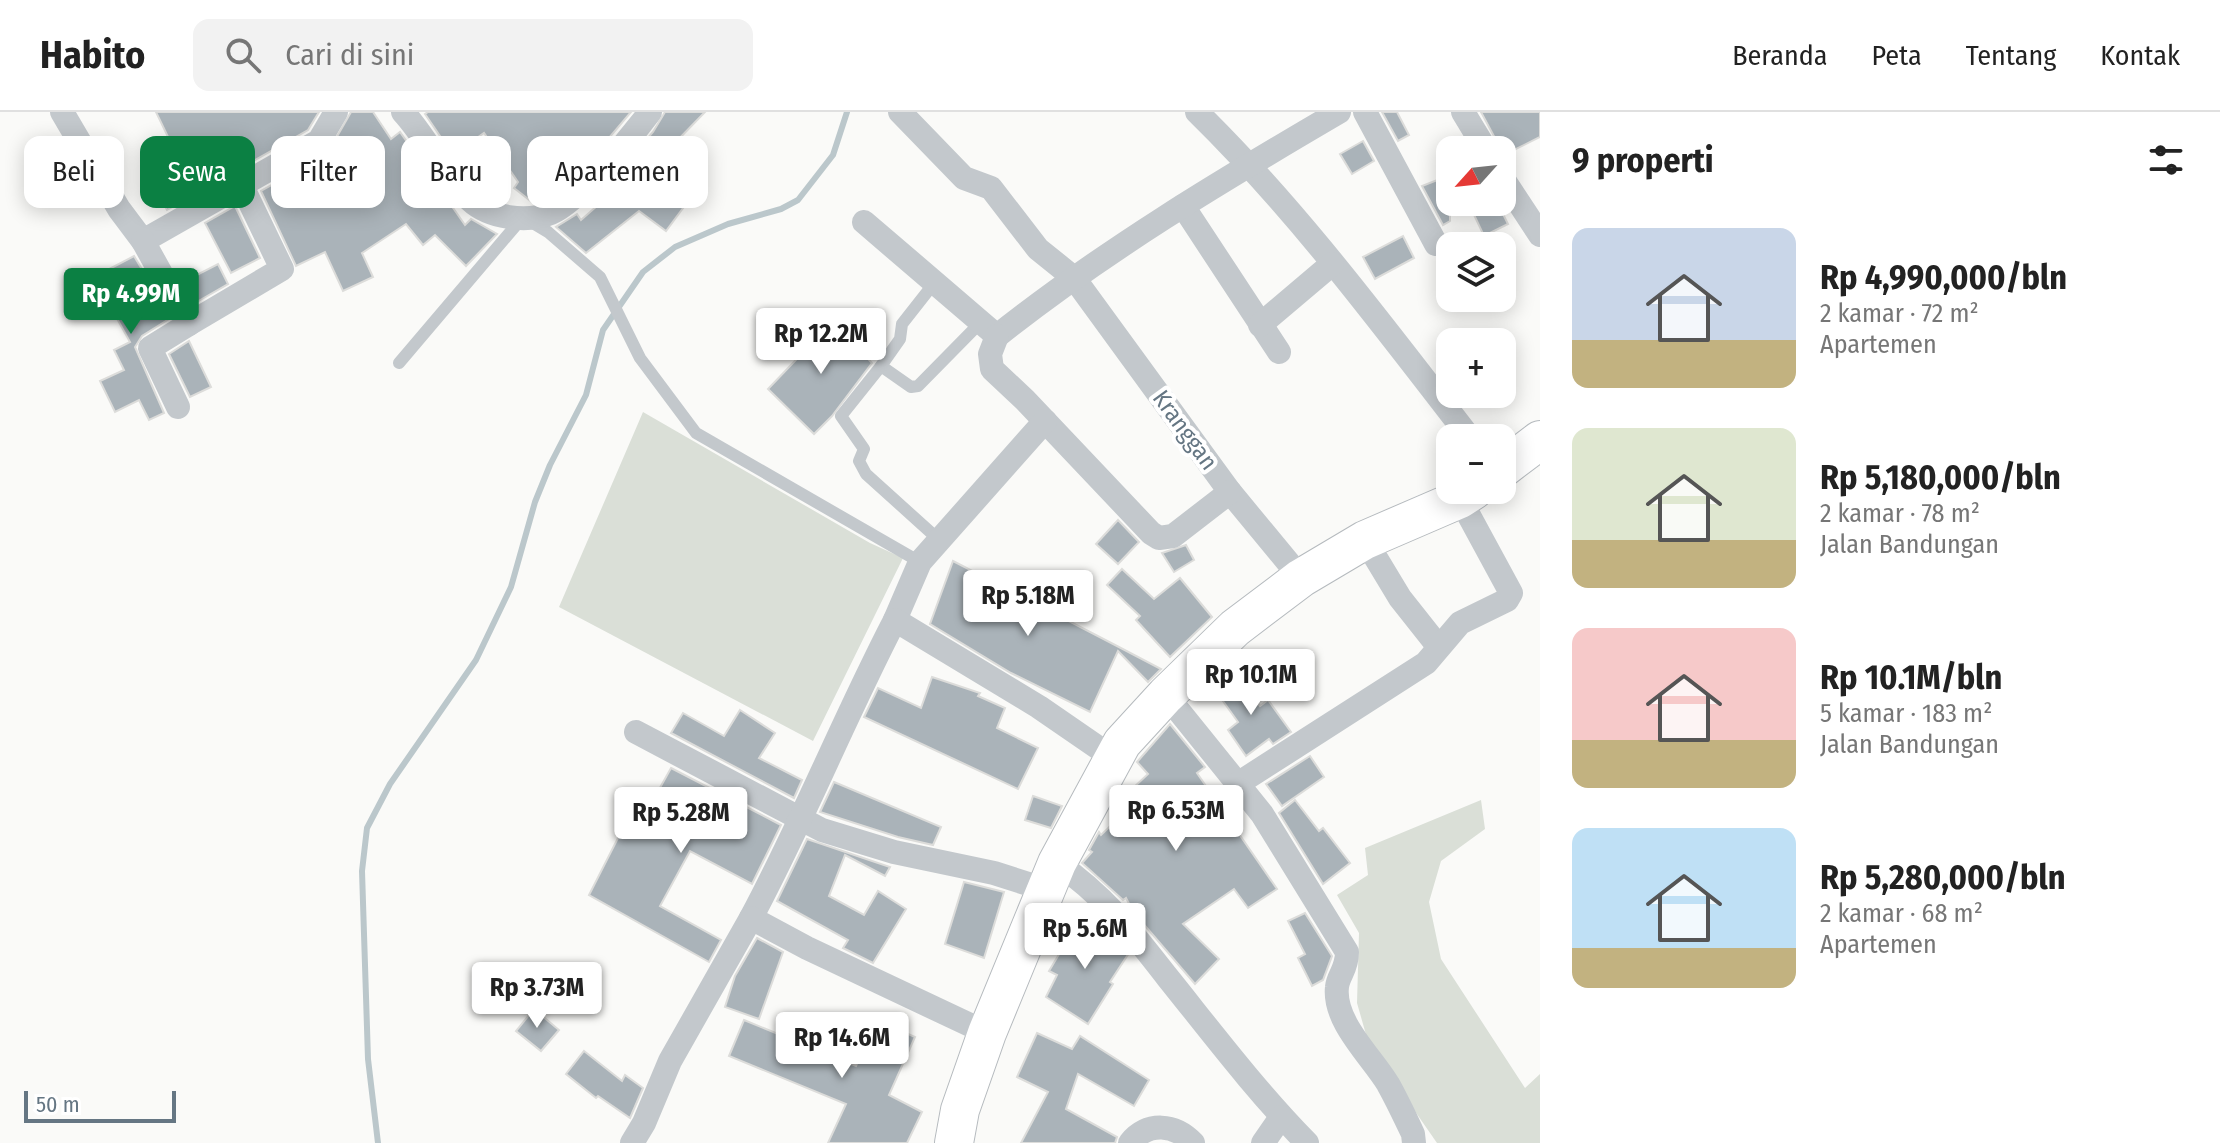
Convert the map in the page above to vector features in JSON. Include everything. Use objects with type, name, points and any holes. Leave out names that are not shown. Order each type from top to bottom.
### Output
[{"type":"main road","points":[[1516,461],[1538,448]]},
{"type":"main road","points":[[954,1143],[960,1110],[987,1033],[1052,876],[1122,743],[1235,628],[1301,578],[1365,540],[1447,504]]},
{"type":"street","points":[[255,178],[319,141],[336,112]]},
{"type":"street","points":[[403,112],[471,201],[492,214],[523,217],[552,213],[585,186],[650,112]]},
{"type":"street","name":"Kranggan","points":[[900,112],[964,178],[991,188],[1038,249],[1074,278],[1230,492],[1301,578]]},
{"type":"street","points":[[1197,112],[1250,164],[1459,424]]},
{"type":"street","points":[[989,329],[1250,164],[1339,112]]},
{"type":"street","points":[[1365,112],[1436,244]]},
{"type":"street","points":[[1463,112],[1478,136]]},
{"type":"street","points":[[64,113],[119,209],[143,241],[189,324]]},
{"type":"street","points":[[1516,198],[1540,235]]},
{"type":"street","points":[[1183,206],[1279,352]]},
{"type":"street","points":[[143,241],[202,208]]},
{"type":"street","points":[[178,407],[150,348],[282,269],[253,208]]},
{"type":"street","points":[[864,222],[989,329],[992,369],[1159,538],[1173,536],[1230,492]]},
{"type":"street","points":[[1260,325],[1332,264]]},
{"type":"street","points":[[632,1143],[644,1123],[670,1061],[751,918],[800,820],[843,721],[895,620],[920,562],[1045,421]]},
{"type":"street","points":[[1239,783],[1426,663],[1460,623],[1507,600],[1511,593],[1471,504]]},
{"type":"street","points":[[1365,540],[1400,598],[1438,646]]},
{"type":"street","points":[[895,620],[1039,707],[1113,758]]},
{"type":"street","points":[[1166,695],[1262,814],[1347,952],[1345,971],[1337,986],[1339,1004],[1357,1043],[1387,1082],[1413,1134],[1414,1143]]},
{"type":"street","points":[[636,732],[800,820],[847,839],[994,873],[1052,876],[1092,887],[1281,1117],[1307,1143]]},
{"type":"street","points":[[751,918],[987,1033]]},
{"type":"street","points":[[1263,1143],[1281,1117]]},
{"type":"street","points":[[1130,1143],[1148,1129],[1162,1127],[1177,1129],[1193,1143]]},
{"type":"lane","points":[[399,363],[523,217],[548,232],[600,277],[640,358],[696,433],[920,562]]},
{"type":"lane","points":[[935,282],[902,324],[900,339],[841,416],[864,449],[859,461],[866,474],[938,539]]},
{"type":"lane","points":[[881,366],[911,387],[918,386],[989,329]]},
{"type":"shaded area","points":[[643,412],[870,543],[903,558],[813,741],[559,607]]},
{"type":"shaded area","points":[[1481,800],[1485,829],[1441,861],[1429,902],[1441,959],[1525,1088],[1540,1074],[1540,1143],[1437,1143],[1369,1045],[1357,1003],[1359,933],[1337,895],[1368,875],[1365,848]]},
{"type":"building","points":[[156,112],[319,112],[308,130],[297,136],[271,136],[271,151],[255,160],[255,136],[168,136]]},
{"type":"building","points":[[351,112],[373,112],[391,139],[400,132],[403,136],[401,208],[453,208],[465,225],[471,219],[497,234],[466,266],[435,235],[423,245],[406,224],[362,253],[373,277],[343,291],[325,252],[296,266],[261,191],[271,185],[271,208],[385,208],[385,136],[337,136]]},
{"type":"building","points":[[631,112],[611,136],[527,136],[527,198],[514,188],[518,182],[511,172],[511,136],[486,136],[484,133],[480,136],[440,136],[425,114]]},
{"type":"building","points":[[665,112],[705,112],[682,136],[650,136]]},
{"type":"building","points":[[1382,112],[1397,112],[1409,135],[1398,141]]},
{"type":"building","points":[[1481,112],[1540,112],[1540,137],[1516,149],[1516,136],[1494,136]]},
{"type":"building","points":[[1363,141],[1374,161],[1352,174],[1340,154]]},
{"type":"building","points":[[1436,180],[1436,212],[1422,186]]},
{"type":"building","points":[[236,208],[260,258],[231,273],[205,223]]},
{"type":"building","points":[[595,208],[683,208],[666,231],[639,211],[586,253],[556,227],[577,214],[581,220]]},
{"type":"building","points":[[1438,216],[1450,216],[1450,221],[1443,225]]},
{"type":"building","points":[[1475,216],[1504,216],[1508,224],[1492,232],[1482,232]]},
{"type":"building","points":[[1403,236],[1414,258],[1375,279],[1363,257]]},
{"type":"building","points":[[134,256],[143,271],[136,275],[154,308],[161,305],[169,319],[142,336],[135,347],[164,413],[149,420],[139,400],[115,412],[100,381],[124,370],[114,350],[130,342],[94,277]]},
{"type":"building","points":[[218,264],[228,284],[195,303],[183,282]]},
{"type":"building","points":[[829,317],[872,363],[832,416],[814,434],[768,389],[814,341],[809,336]]},
{"type":"building","points":[[189,341],[211,387],[190,397],[169,354]]},
{"type":"building","points":[[1118,520],[1139,542],[1118,564],[1096,544]]},
{"type":"building","points":[[1186,545],[1194,560],[1174,572],[1162,553]]},
{"type":"building","points":[[953,561],[1161,669],[1148,682],[1118,651],[1090,712],[1011,673],[930,624]]},
{"type":"building","points":[[1122,569],[1154,599],[1180,578],[1212,617],[1170,657],[1136,620],[1140,616],[1107,585]]},
{"type":"building","points":[[1237,674],[1260,706],[1268,700],[1291,732],[1273,744],[1269,739],[1246,756],[1228,730],[1238,722],[1215,690]]},
{"type":"building","points":[[932,677],[980,693],[978,696],[1005,708],[997,728],[1038,748],[1018,789],[864,717],[878,688],[921,708]]},
{"type":"building","points":[[740,710],[775,733],[759,758],[802,780],[794,798],[671,733],[683,713],[724,736]]},
{"type":"building","points":[[1170,724],[1205,767],[1197,773],[1277,889],[1248,908],[1234,889],[1183,924],[1219,959],[1195,984],[1134,913],[1126,898],[1123,900],[1082,863],[1092,852],[1089,850],[1099,832],[1101,835],[1124,813],[1116,804],[1148,774],[1137,762]]},
{"type":"building","points":[[1310,756],[1324,777],[1282,806],[1266,784]]},
{"type":"building","points":[[671,768],[781,825],[752,884],[690,851],[660,906],[721,940],[709,962],[589,895],[621,832],[627,835],[647,799],[652,802]]},
{"type":"building","points":[[834,782],[941,827],[933,845],[820,812]]},
{"type":"building","points":[[1033,796],[1062,806],[1051,828],[1025,820]]},
{"type":"building","points":[[1295,800],[1319,831],[1323,828],[1350,863],[1323,884],[1279,813]]},
{"type":"building","points":[[807,839],[890,867],[885,876],[845,855],[829,896],[864,915],[878,891],[906,909],[873,963],[843,948],[848,940],[777,901]]},
{"type":"building","points":[[964,882],[1004,892],[984,958],[945,944]]},
{"type":"building","points":[[1305,913],[1332,956],[1323,980],[1312,986],[1298,958],[1305,954],[1288,921]]},
{"type":"building","points":[[1080,919],[1116,945],[1120,942],[1129,953],[1088,1024],[1046,997],[1057,975],[1049,971]]},
{"type":"building","points":[[757,938],[783,952],[759,1019],[725,1007],[735,976]]},
{"type":"building","points":[[534,1009],[559,1030],[541,1051],[516,1031]]},
{"type":"building","points":[[744,1020],[856,1066],[877,1020],[915,1037],[889,1095],[922,1112],[907,1143],[828,1143],[846,1104],[729,1056]]},
{"type":"building","points":[[1037,1033],[1072,1049],[1080,1036],[1149,1080],[1134,1106],[1078,1074],[1066,1109],[1117,1137],[1115,1143],[1021,1143],[1048,1092],[1017,1077]]},
{"type":"building","points":[[584,1051],[622,1081],[625,1075],[643,1088],[630,1118],[598,1096],[596,1098],[566,1074]]},
{"type":"waterway","points":[[378,1143],[368,1059],[362,871],[367,828],[390,784],[476,660],[511,587],[535,502],[586,395],[603,330],[643,272],[675,247],[728,224],[781,209],[798,200],[833,155],[847,112]]}]
